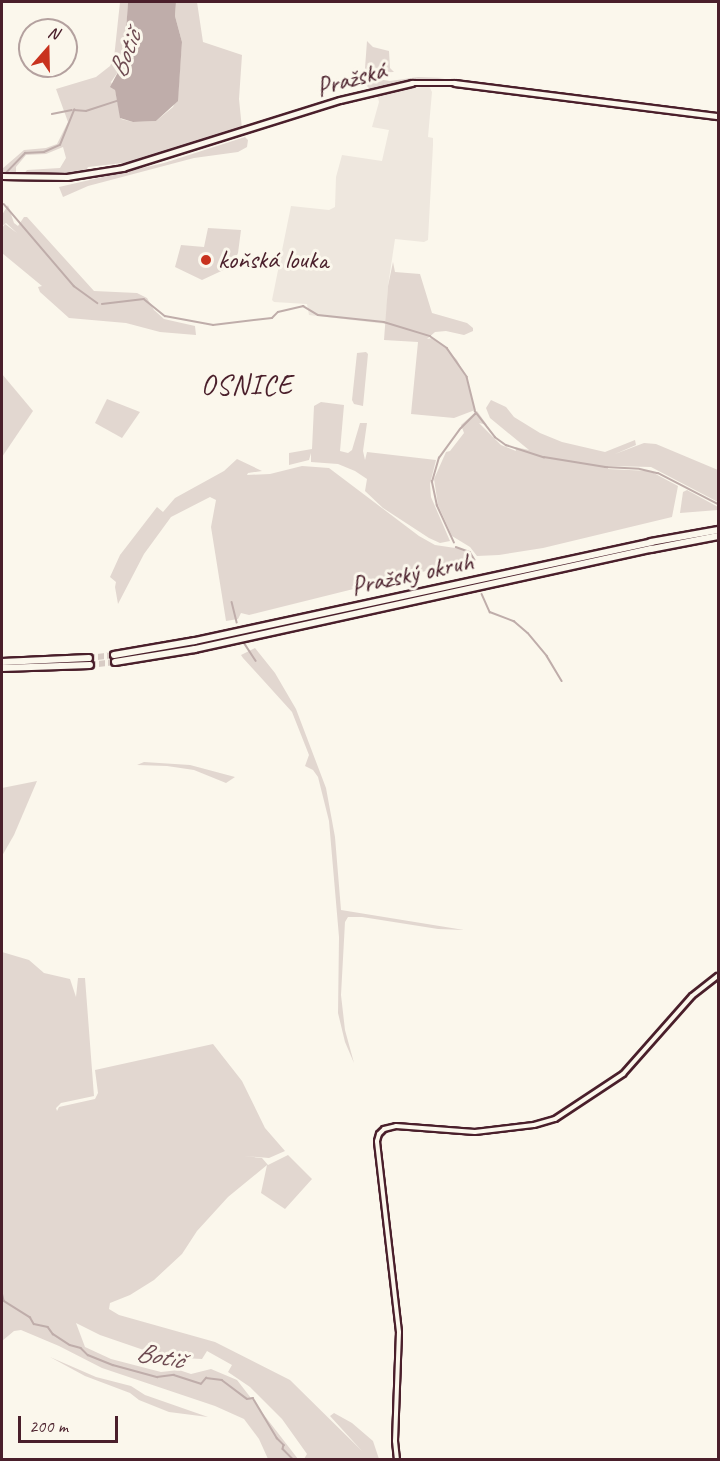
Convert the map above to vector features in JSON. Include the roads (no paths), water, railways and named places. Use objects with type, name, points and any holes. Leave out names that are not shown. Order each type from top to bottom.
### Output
[{"type":"highway","name":"Pražský okruh","points":[[718,530],[651,542],[115,659],[195,649],[617,556],[718,537]]},
{"type":"highway","points":[[2,662],[89,662],[2,669]]},
{"type":"main road","name":"Pražská","points":[[4,176],[67,177],[123,168],[340,100],[412,84],[456,83],[718,116]]},
{"type":"street","points":[[397,1460],[395,1411],[399,1332],[377,1141],[380,1134],[384,1129],[396,1126],[476,1132],[534,1125],[555,1119],[623,1074],[692,996],[718,976]]},
{"type":"water","points":[[128,2],[176,2],[175,16],[182,42],[178,101],[156,121],[133,122],[120,118],[115,90],[110,87],[124,61]]},
{"type":"waterway","name":"Botič","points":[[5,174],[25,153],[44,152],[60,145],[74,110],[86,111],[117,101]]},
{"type":"waterway","points":[[52,114],[72,110]]},
{"type":"waterway","points":[[4,204],[74,286],[97,303]]},
{"type":"waterway","points":[[102,304],[144,299],[165,316],[213,325],[272,318],[278,312],[303,306],[318,315],[384,322],[430,336],[447,348],[467,377],[475,410]]},
{"type":"waterway","points":[[475,411],[495,437],[506,445],[544,457],[605,467],[639,469]]},
{"type":"waterway","points":[[461,428],[475,414]]},
{"type":"waterway","points":[[454,543],[437,506],[432,482],[439,458],[460,429]]},
{"type":"waterway","points":[[640,469],[658,473],[718,504]]},
{"type":"waterway","points":[[456,547],[470,552],[475,560]]},
{"type":"waterway","points":[[482,594],[490,612],[514,621],[528,633],[547,656],[562,681]]},
{"type":"waterway","points":[[232,602],[237,622]]},
{"type":"waterway","points":[[245,644],[256,661]]},
{"type":"waterway","name":"Botič","points":[[2,1292],[4,1301],[30,1317],[34,1324],[48,1327],[53,1334],[70,1345],[81,1348],[88,1355],[113,1365],[157,1377],[174,1375],[201,1384],[206,1378],[222,1380],[247,1399],[253,1398],[277,1438],[284,1445],[283,1449],[294,1460]]},
{"type":"tunnel","points":[[89,658],[114,655]]},
{"type":"tunnel","points":[[90,665],[115,662]]},
{"type":"place","name":"koňská louka","points":[[206,260]]},
{"type":"district","name":"OSNICE","points":[[247,385]]}]
